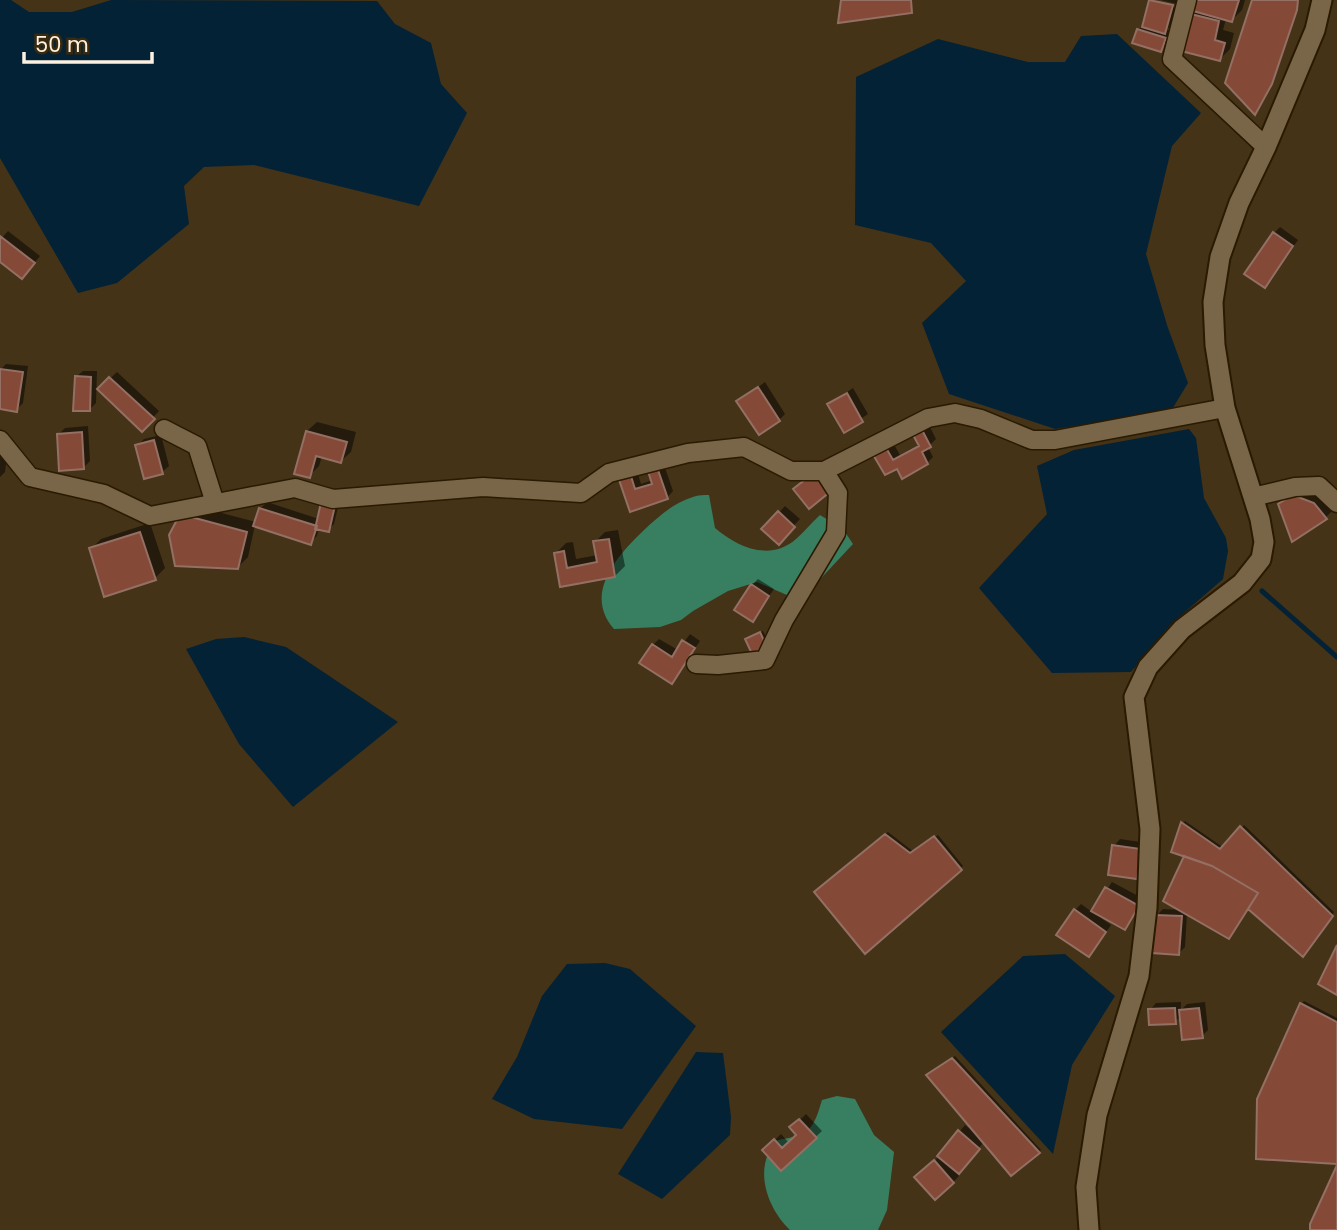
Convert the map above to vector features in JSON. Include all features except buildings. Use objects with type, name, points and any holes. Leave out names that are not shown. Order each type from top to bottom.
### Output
[{"type":"street","points":[[1187,0],[1172,59],[1266,147]]},
{"type":"street","points":[[1089,1230],[1086,1187],[1097,1115],[1139,976],[1147,908],[1150,829],[1134,697],[1148,667],[1174,639],[1242,583],[1261,559],[1264,542],[1260,519],[1225,408],[1215,345],[1213,302],[1220,257],[1239,203],[1266,147],[1315,30],[1322,0]]},
{"type":"street","points":[[0,440],[30,477],[104,494],[150,516],[295,488],[333,499],[483,487],[581,493],[609,473],[688,453],[744,447],[791,471],[824,471],[928,418],[955,413],[981,419],[1032,440],[1055,440],[1225,408]]},
{"type":"street","points":[[164,429],[197,446],[215,503]]},
{"type":"street","points":[[696,664],[718,665],[765,660],[784,620],[836,533],[838,494],[824,471]]},
{"type":"street","points":[[1253,497],[1295,487],[1319,486],[1337,503]]},
{"type":"green space","points":[[709,495],[715,528],[743,546],[765,551],[786,546],[820,515],[843,529],[853,544],[810,590],[787,595],[757,582],[728,591],[681,620],[660,627],[614,629],[605,616],[602,602],[607,576],[614,564],[633,541],[666,511],[686,500]]},
{"type":"green space","points":[[837,1096],[855,1099],[874,1135],[894,1152],[887,1210],[878,1230],[790,1230],[772,1205],[765,1185],[768,1154],[778,1140],[797,1136],[809,1129],[822,1100]]},
{"type":"water","points":[[0,0],[11,0],[29,12],[72,12],[111,0],[377,1],[395,24],[431,43],[441,84],[467,113],[419,206],[254,165],[204,167],[184,186],[189,224],[117,283],[78,293],[0,158]]},
{"type":"water","points":[[1117,34],[1201,113],[1172,146],[1146,254],[1188,383],[1171,411],[1055,429],[949,394],[922,323],[966,281],[931,243],[855,225],[856,77],[938,39],[1028,62],[1065,62],[1081,36]]},
{"type":"water","points":[[1189,429],[1196,438],[1204,498],[1226,538],[1228,551],[1223,579],[1170,625],[1131,672],[1052,673],[979,588],[1047,514],[1037,466],[1074,450]]},
{"type":"water","points":[[244,637],[286,647],[398,722],[293,807],[239,744],[186,649],[216,639]]},
{"type":"water","points":[[1065,954],[1115,996],[1072,1065],[1053,1154],[941,1032],[1023,956]]},
{"type":"water","points":[[605,963],[630,969],[696,1026],[622,1129],[534,1119],[492,1099],[517,1057],[542,996],[567,964]]},
{"type":"water","points":[[696,1052],[723,1053],[731,1117],[730,1135],[662,1199],[618,1174]]},
{"type":"waterway","points":[[1262,591],[1337,657]]}]
